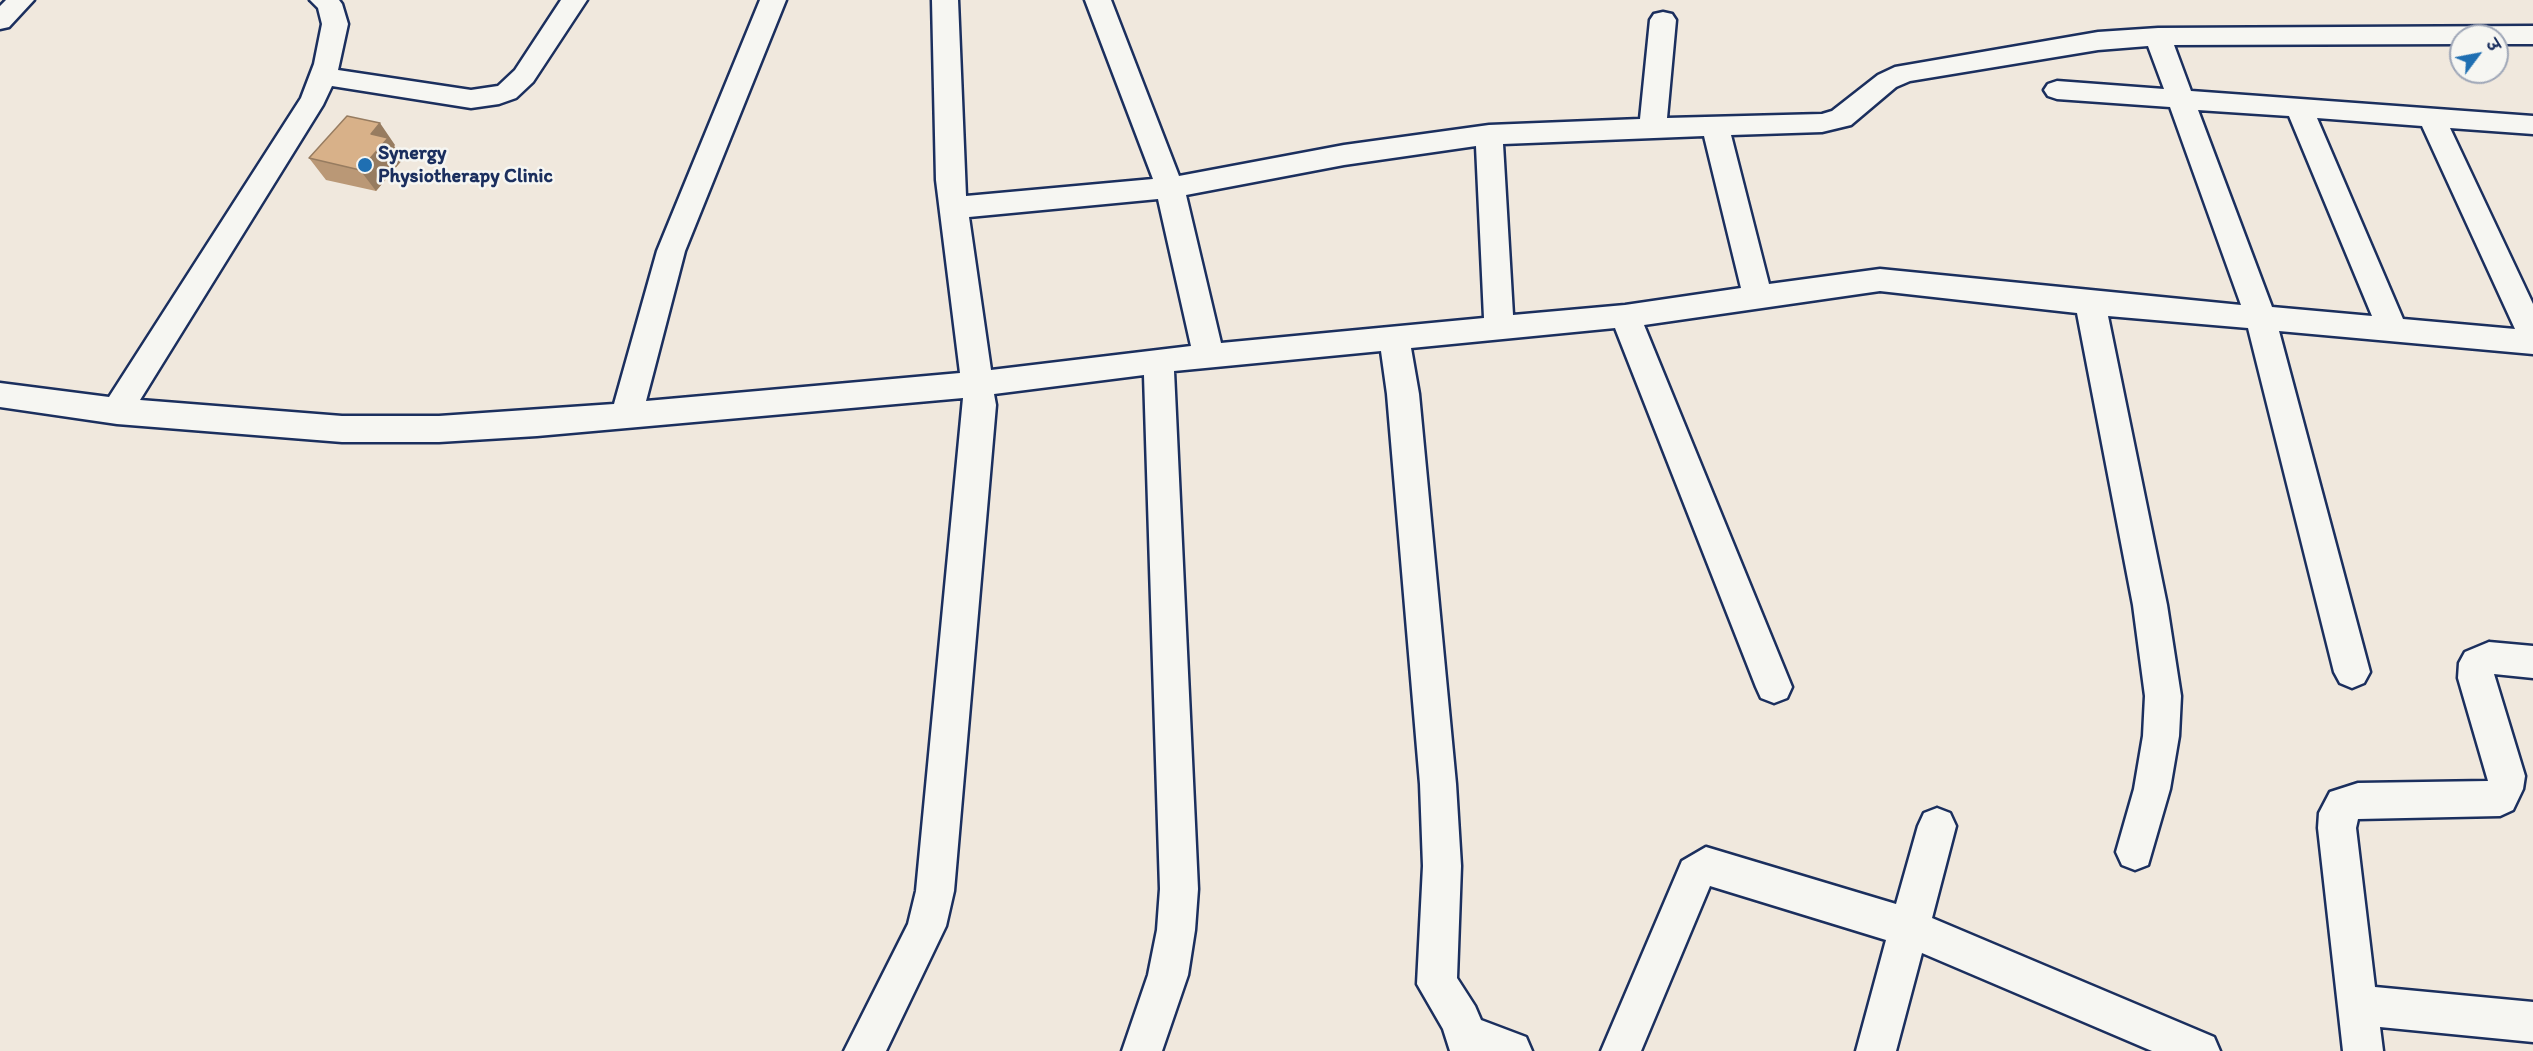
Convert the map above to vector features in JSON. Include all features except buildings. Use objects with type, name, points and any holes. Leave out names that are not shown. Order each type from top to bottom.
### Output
[{"type":"street","points":[[0,21],[21,0]]},
{"type":"street","points":[[117,411],[314,99],[335,24],[329,4],[323,0]]},
{"type":"street","points":[[322,76],[471,99],[490,98],[507,92],[524,76],[574,0]]},
{"type":"street","points":[[627,415],[671,250],[773,0]]},
{"type":"street","points":[[864,1051],[931,908],[979,406],[953,208],[945,0]]},
{"type":"street","points":[[1098,0],[1170,188],[1209,357]]},
{"type":"street","points":[[1653,128],[1663,20]]},
{"type":"street","points":[[953,208],[1170,188],[1344,155],[1489,135],[1822,123],[1840,118],[1887,81],[1904,73],[2065,45],[2158,37],[2533,35]]},
{"type":"street","points":[[2158,37],[2260,319],[2352,672]]},
{"type":"street","points":[[2057,90],[2533,124]]},
{"type":"street","points":[[2299,107],[2393,330]]},
{"type":"street","points":[[2431,117],[2533,336]]},
{"type":"street","points":[[1715,126],[1758,298]]},
{"type":"street","points":[[1489,135],[1499,328]]},
{"type":"street","points":[[5,403],[342,429],[439,429],[627,415],[979,406],[1160,381],[1209,357],[1625,316],[1880,280],[2090,303],[2533,342]]},
{"type":"street","points":[[2090,303],[2150,605],[2163,696],[2161,736],[2156,768],[2135,852]]},
{"type":"street","points":[[1625,316],[1774,687]]},
{"type":"street","points":[[1394,339],[1403,394],[1438,784],[1442,866],[1437,984],[1461,1020],[1469,1043],[1512,1051]]},
{"type":"street","points":[[1142,1051],[1168,975],[1176,930],[1179,889],[1160,381]]},
{"type":"street","points":[[2363,1051],[2337,828],[2338,813],[2343,805],[2358,801],[2500,798],[2505,789],[2507,776],[2476,678],[2477,663],[2489,658],[2533,662]]},
{"type":"street","points":[[1876,1051],[1937,826]]},
{"type":"street","points":[[1621,1051],[1695,874],[1706,866],[1910,928],[2200,1051]]},
{"type":"street","points":[[2357,1005],[2533,1022]]},
{"type":"place","name":"Synergy Physiotherapy Clinic","points":[[365,165]]}]
